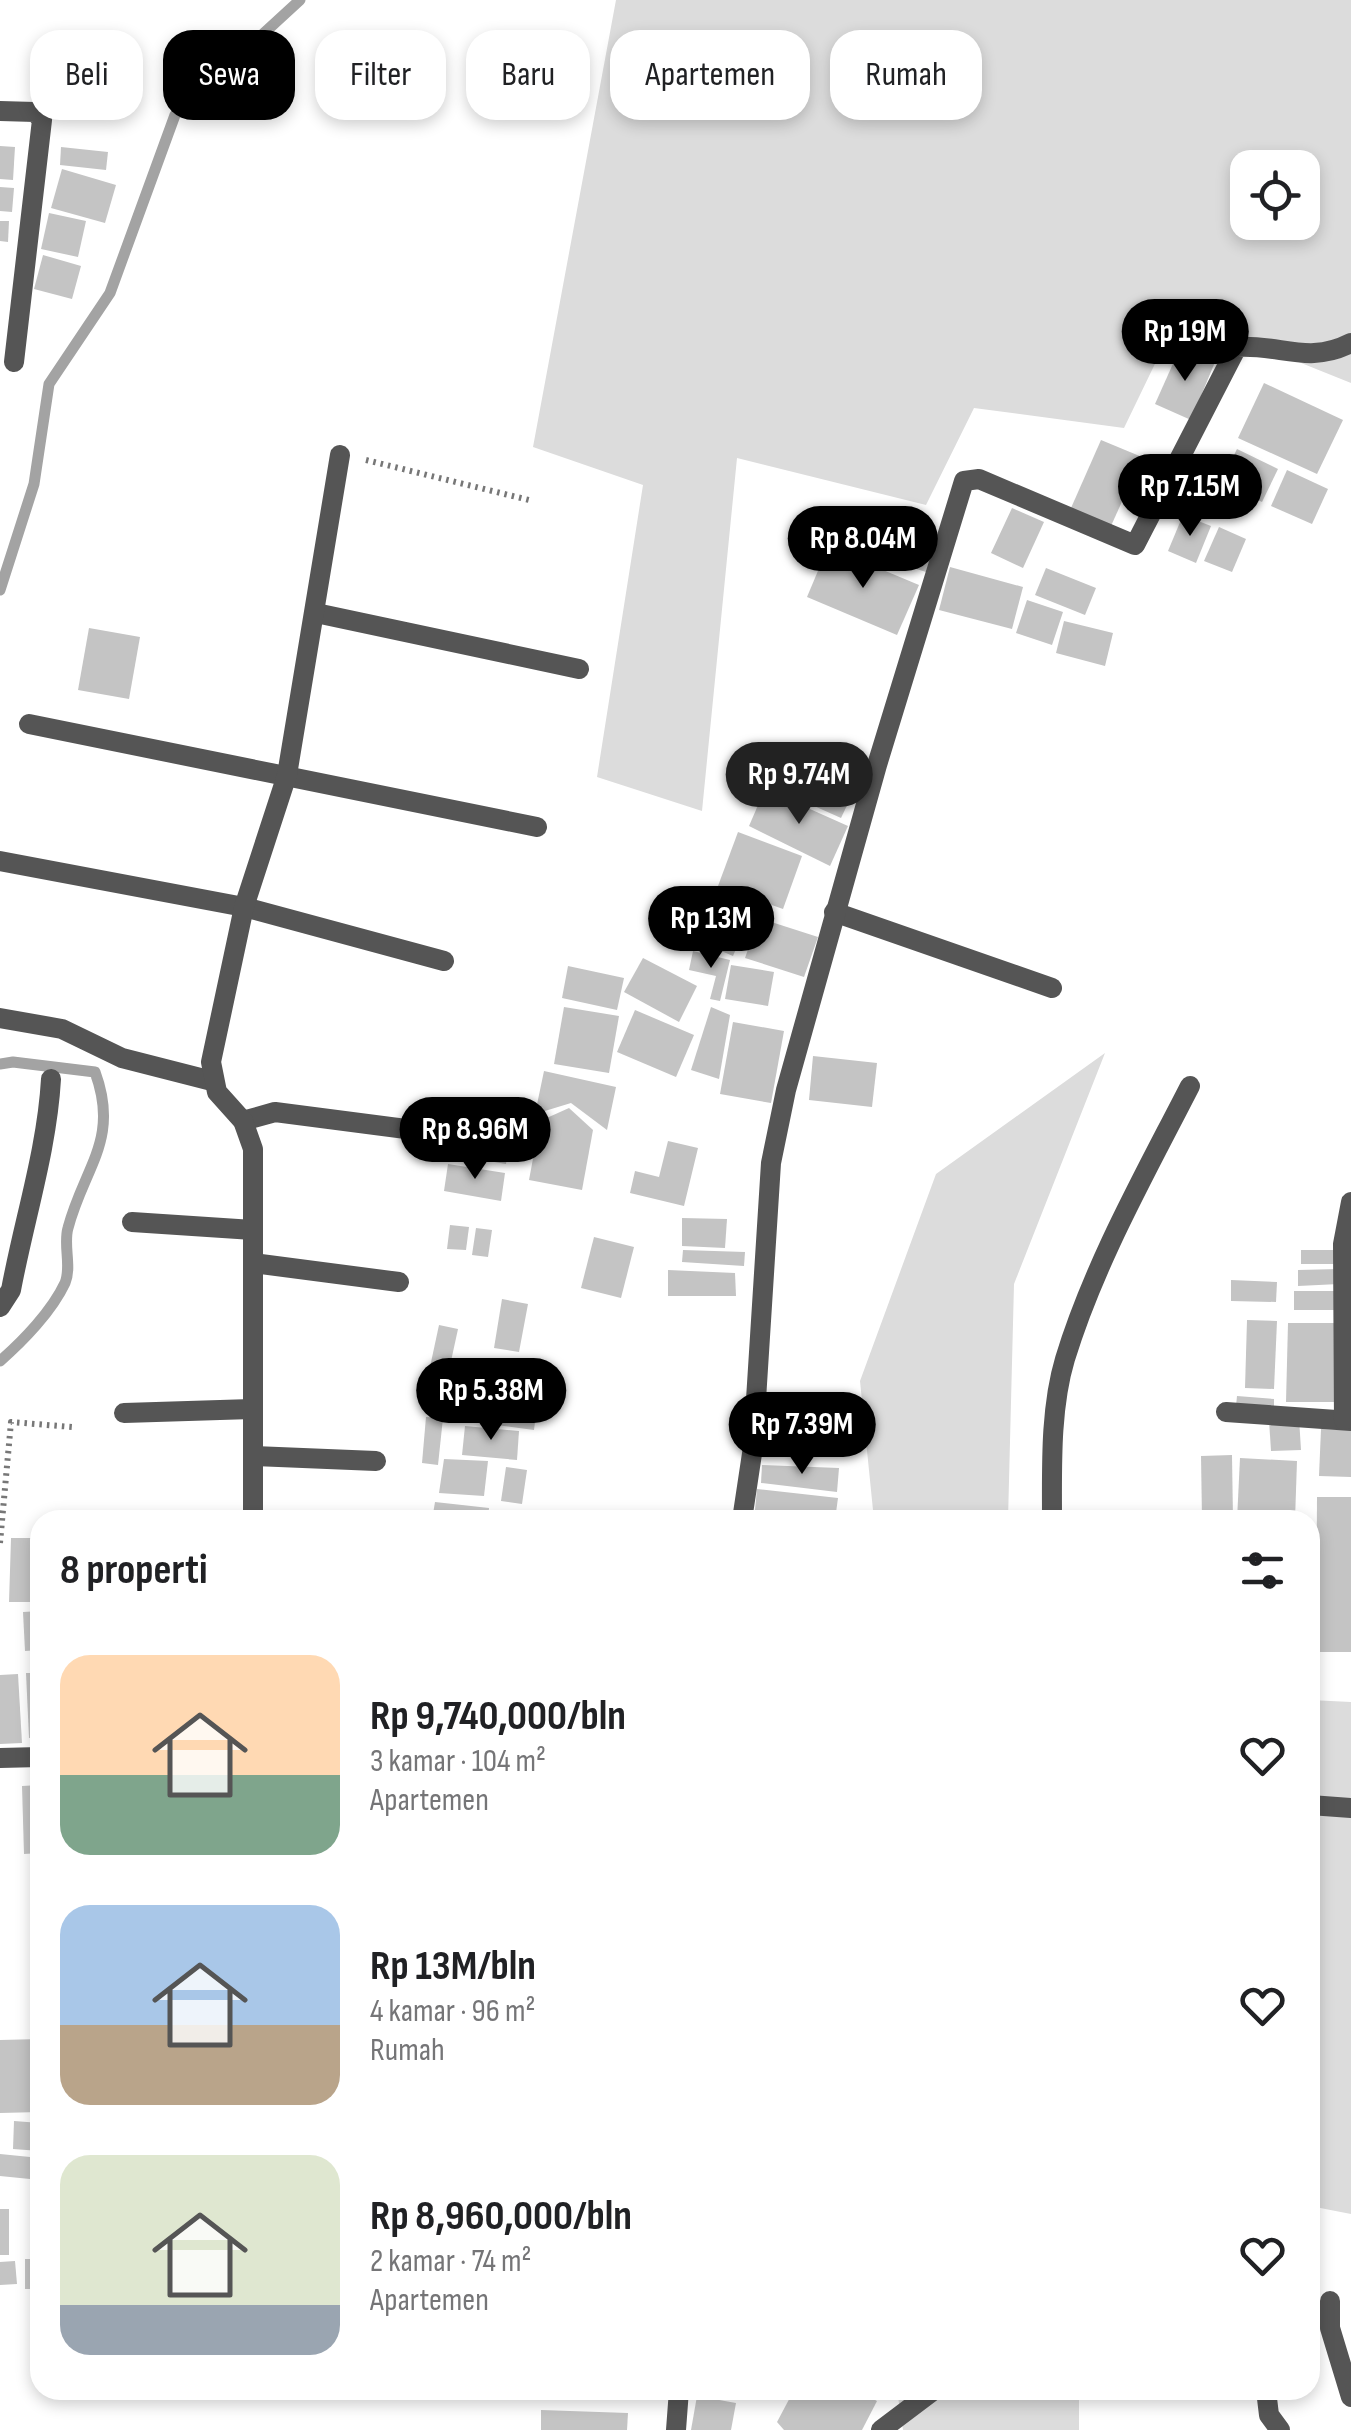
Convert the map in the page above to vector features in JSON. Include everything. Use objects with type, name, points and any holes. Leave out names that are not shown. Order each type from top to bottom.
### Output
[{"type":"street","points":[[0,110],[35,112],[42,120],[14,362]]},
{"type":"street","points":[[744,1510],[753,1447],[771,1163],[786,1090],[834,912],[964,480],[979,479],[1135,546],[1236,347],[1313,356],[1329,354],[1351,343]]},
{"type":"street","points":[[253,1510],[253,1149],[242,1120],[212,1081],[211,1062],[244,908],[287,775],[340,455]]},
{"type":"street","points":[[316,613],[579,669]]},
{"type":"street","points":[[29,724],[536,826]]},
{"type":"street","points":[[0,861],[244,908],[444,962]]},
{"type":"street","points":[[834,912],[1052,988]]},
{"type":"street","points":[[0,1018],[83,1036],[122,1058],[212,1081]]},
{"type":"street","points":[[0,1307],[11,1290],[35,1168],[46,1136],[51,1079]]},
{"type":"street","points":[[1052,1510],[1052,1451],[1064,1361],[1120,1223],[1190,1086]]},
{"type":"street","points":[[242,1120],[275,1112],[429,1132]]},
{"type":"street","points":[[1226,1412],[1348,1420],[1343,1244],[1351,1202]]},
{"type":"street","points":[[132,1222],[253,1230]]},
{"type":"street","points":[[253,1263],[399,1282]]},
{"type":"street","points":[[124,1413],[252,1409]]},
{"type":"street","points":[[254,1456],[376,1462]]},
{"type":"street","points":[[0,1758],[30,1758]]},
{"type":"street","points":[[1320,1805],[1351,1808]]},
{"type":"street","points":[[1330,2301],[1330,2328],[1351,2397]]},
{"type":"street","points":[[676,2430],[678,2400]]},
{"type":"street","points":[[881,2430],[921,2400]]},
{"type":"street","points":[[1267,2400],[1269,2415],[1280,2430]]},
{"type":"path","points":[[340,455],[529,500]]},
{"type":"path","points":[[0,1542],[11,1422],[72,1427]]},
{"type":"shaded area","points":[[616,0],[1351,0],[1351,383],[1179,314],[1124,428],[974,408],[926,505],[737,458],[702,811],[597,777],[643,485],[533,447],[610,32],[610,120],[810,120],[810,30],[610,30]]},
{"type":"shaded area","points":[[1105,1053],[1014,1284],[1008,1510],[873,1510],[860,1381],[936,1174]]},
{"type":"shaded area","points":[[1320,1700],[1351,1702],[1351,2214],[1320,2208]]},
{"type":"shaded area","points":[[898,2400],[1079,2400],[1079,2430],[903,2430]]},
{"type":"building","points":[[0,146],[15,147],[13,180],[0,179]]},
{"type":"building","points":[[61,147],[108,152],[106,170],[60,165]]},
{"type":"building","points":[[62,169],[116,185],[105,223],[51,208]]},
{"type":"building","points":[[0,187],[14,188],[12,212],[0,211]]},
{"type":"building","points":[[49,213],[86,221],[78,257],[41,249]]},
{"type":"building","points":[[0,221],[9,221],[8,242],[0,241]]},
{"type":"building","points":[[43,255],[81,266],[72,299],[34,289]]},
{"type":"building","points":[[1180,348],[1215,362],[1191,420],[1155,404]]},
{"type":"building","points":[[1264,383],[1343,420],[1317,474],[1238,438]]},
{"type":"building","points":[[1101,440],[1142,457],[1111,526],[1071,508]]},
{"type":"building","points":[[1237,449],[1278,469],[1262,502],[1221,482]]},
{"type":"building","points":[[1287,470],[1328,489],[1312,524],[1271,506]]},
{"type":"building","points":[[1012,508],[1044,522],[1023,568],[991,553]]},
{"type":"building","points":[[1183,515],[1211,526],[1196,563],[1168,551]]},
{"type":"building","points":[[880,526],[935,544],[926,572],[870,554]]},
{"type":"building","points":[[1219,527],[1246,539],[1232,572],[1204,561]]},
{"type":"building","points":[[828,547],[919,585],[897,635],[807,597]]},
{"type":"building","points":[[950,567],[1023,587],[1012,629],[939,610]]},
{"type":"building","points":[[1046,568],[1096,588],[1085,615],[1035,595]]},
{"type":"building","points":[[1027,600],[1063,612],[1052,645],[1016,633]]},
{"type":"building","points":[[1064,621],[1113,633],[1105,666],[1056,653]]},
{"type":"building","points":[[89,628],[140,637],[129,699],[78,690]]},
{"type":"building","points":[[793,748],[860,778],[841,818],[774,788]]},
{"type":"building","points":[[765,789],[848,826],[830,866],[749,826]]},
{"type":"building","points":[[738,832],[802,856],[783,909],[718,886]]},
{"type":"building","points":[[701,901],[748,920],[733,956],[686,936]]},
{"type":"building","points":[[759,918],[818,937],[804,977],[745,958]]},
{"type":"building","points":[[693,951],[730,960],[720,1001],[710,999],[716,976],[689,970]]},
{"type":"building","points":[[643,958],[697,986],[679,1022],[624,992]]},
{"type":"building","points":[[731,965],[774,972],[768,1006],[725,999]]},
{"type":"building","points":[[568,966],[624,978],[617,1010],[562,998]]},
{"type":"building","points":[[564,1007],[619,1016],[609,1073],[554,1064]]},
{"type":"building","points":[[711,1007],[730,1015],[719,1079],[691,1070]]},
{"type":"building","points":[[635,1010],[694,1035],[676,1077],[617,1052]]},
{"type":"building","points":[[733,1022],[784,1031],[771,1103],[720,1094]]},
{"type":"building","points":[[813,1056],[877,1063],[872,1107],[809,1100]]},
{"type":"building","points":[[544,1071],[616,1087],[607,1130],[571,1103],[535,1114]]},
{"type":"building","points":[[479,1105],[514,1110],[506,1164],[471,1158]]},
{"type":"building","points":[[569,1108],[593,1130],[582,1190],[529,1180],[540,1121]]},
{"type":"building","points":[[668,1141],[698,1148],[684,1206],[630,1193],[635,1171],[659,1177]]},
{"type":"building","points":[[448,1164],[505,1173],[501,1201],[444,1191]]},
{"type":"building","points":[[682,1218],[727,1219],[725,1248],[682,1246]]},
{"type":"building","points":[[450,1225],[469,1227],[466,1250],[447,1249]]},
{"type":"building","points":[[476,1228],[492,1230],[488,1257],[472,1255]]},
{"type":"building","points":[[594,1237],[634,1247],[621,1298],[581,1288]]},
{"type":"building","points":[[683,1250],[745,1252],[744,1266],[682,1262]]},
{"type":"building","points":[[1301,1250],[1339,1250],[1339,1264],[1301,1264]]},
{"type":"building","points":[[1339,1269],[1339,1284],[1298,1286],[1298,1270]]},
{"type":"building","points":[[668,1270],[735,1273],[736,1296],[668,1296]]},
{"type":"building","points":[[1231,1280],[1277,1282],[1276,1302],[1231,1301]]},
{"type":"building","points":[[1294,1291],[1339,1291],[1339,1310],[1294,1310]]},
{"type":"building","points":[[502,1299],[528,1304],[519,1352],[494,1348]]},
{"type":"building","points":[[1247,1320],[1277,1321],[1274,1389],[1245,1388]]},
{"type":"building","points":[[1288,1323],[1338,1323],[1336,1402],[1286,1402]]},
{"type":"building","points":[[439,1325],[458,1329],[446,1384],[427,1381]]},
{"type":"building","points":[[458,1384],[489,1388],[484,1423],[452,1418]]},
{"type":"building","points":[[492,1391],[538,1397],[534,1430],[488,1424]]},
{"type":"building","points":[[1237,1396],[1274,1399],[1274,1409],[1236,1406]]},
{"type":"building","points":[[426,1417],[443,1418],[438,1465],[422,1463]]},
{"type":"building","points":[[1299,1418],[1301,1450],[1271,1451],[1269,1420]]},
{"type":"building","points":[[465,1426],[519,1431],[517,1460],[462,1455]]},
{"type":"building","points":[[1321,1429],[1351,1430],[1351,1477],[1319,1476]]},
{"type":"building","points":[[1232,1455],[1233,1510],[1202,1510],[1201,1456]]},
{"type":"building","points":[[1240,1458],[1297,1461],[1295,1510],[1237,1510]]},
{"type":"building","points":[[444,1459],[488,1461],[484,1496],[439,1493]]},
{"type":"building","points":[[762,1465],[839,1468],[837,1492],[761,1483]]},
{"type":"building","points":[[506,1467],[527,1470],[522,1504],[501,1501]]},
{"type":"building","points":[[757,1489],[838,1498],[836,1510],[755,1510]]},
{"type":"building","points":[[1317,1497],[1351,1497],[1351,1652],[1320,1652],[1320,1510],[1317,1510]]},
{"type":"building","points":[[435,1502],[489,1508],[489,1510],[434,1510]]},
{"type":"building","points":[[11,1538],[30,1538],[30,1602],[9,1602]]},
{"type":"building","points":[[23,1612],[30,1612],[30,1651],[25,1651]]},
{"type":"building","points":[[26,1673],[30,1673],[29,1738]]},
{"type":"building","points":[[18,1674],[22,1743],[0,1744],[0,1675]]},
{"type":"building","points":[[22,1786],[30,1786],[30,1854],[24,1854]]},
{"type":"building","points":[[30,2039],[30,2112],[0,2113],[0,2040]]},
{"type":"building","points":[[14,2121],[30,2122],[30,2150],[13,2149]]},
{"type":"building","points":[[0,2154],[30,2157],[30,2179],[0,2176]]},
{"type":"building","points":[[0,2209],[9,2209],[9,2255],[0,2255]]},
{"type":"building","points":[[25,2259],[30,2259],[30,2289],[25,2289]]},
{"type":"building","points":[[15,2261],[17,2284],[0,2285],[0,2262]]},
{"type":"building","points":[[696,2400],[736,2403],[731,2430],[691,2430]]},
{"type":"building","points":[[789,2400],[877,2401],[862,2430],[784,2430],[777,2422]]},
{"type":"building","points":[[541,2410],[628,2413],[627,2430],[541,2430]]},
{"type":"waterway","points":[[0,590],[34,484],[49,384],[110,293],[175,115],[300,0]]},
{"type":"waterway","points":[[0,1064],[13,1062],[95,1072],[104,1116],[97,1153],[68,1228],[65,1283],[36,1325],[0,1361]]}]
